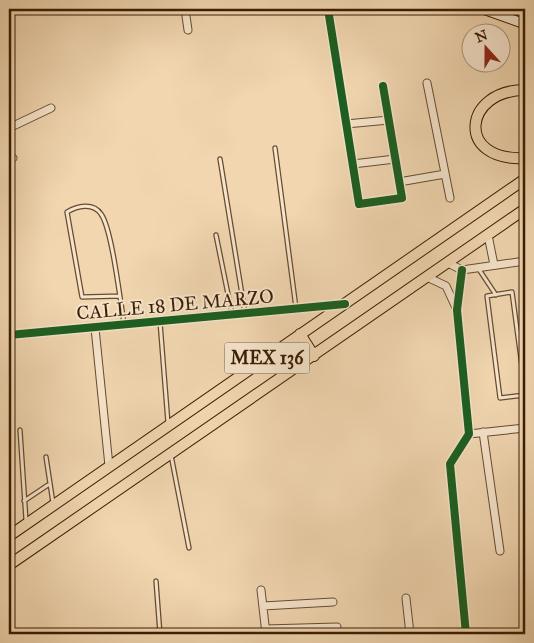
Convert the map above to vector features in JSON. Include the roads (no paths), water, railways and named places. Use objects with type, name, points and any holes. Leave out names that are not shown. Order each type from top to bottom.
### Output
[{"type":"main road","points":[[484,9],[525,24]]},
{"type":"main road","points":[[525,90],[511,91],[493,98],[481,110],[475,128],[479,142],[490,153],[506,158],[525,158]]},
{"type":"main road","name":"MEX 136","points":[[9,536],[525,179]]},
{"type":"main road","name":"MEX 136","points":[[9,566],[525,209]]},
{"type":"main road","points":[[300,334],[314,356]]},
{"type":"street","points":[[185,9],[188,30]]},
{"type":"street","points":[[328,9],[359,204],[402,198],[383,86]]},
{"type":"street","points":[[426,83],[450,198]]},
{"type":"street","points":[[9,128],[51,108]]},
{"type":"street","points":[[346,124],[389,120]]},
{"type":"street","points":[[353,164],[395,159]]},
{"type":"street","points":[[399,182],[445,174]]},
{"type":"street","points":[[488,235],[494,265]]},
{"type":"street","points":[[448,263],[462,270],[525,261]]},
{"type":"street","points":[[462,270],[457,310],[469,434],[450,464],[466,634]]},
{"type":"street","points":[[427,277],[446,286],[457,310]]},
{"type":"street","name":"CALLE 18 DE MARZO","points":[[9,335],[345,304]]},
{"type":"street","points":[[95,328],[109,466]]},
{"type":"street","points":[[469,434],[525,428]]},
{"type":"street","points":[[483,432],[500,550]]},
{"type":"street","points":[[261,590],[265,632],[337,627]]},
{"type":"street","points":[[406,598],[410,634]]},
{"type":"street","points":[[262,606],[333,602]]},
{"type":"lane","points":[[275,148],[296,308]]},
{"type":"lane","points":[[220,159],[245,313]]},
{"type":"lane","points":[[120,296],[82,297],[67,212],[75,207],[90,206],[100,212],[106,223],[120,296],[125,325]]},
{"type":"lane","points":[[216,235],[232,314]]},
{"type":"lane","points":[[478,268],[496,295]]},
{"type":"lane","points":[[525,389],[512,292],[487,296],[500,398],[525,395]]},
{"type":"lane","points":[[160,322],[168,426]]},
{"type":"lane","points":[[20,430],[27,524]]},
{"type":"lane","points":[[171,454],[189,548]]},
{"type":"lane","points":[[46,457],[48,485],[54,506]]},
{"type":"lane","points":[[24,501],[48,485]]},
{"type":"lane","points":[[156,581],[160,634]]},
{"type":"railway","points":[[507,9],[525,16]]}]
